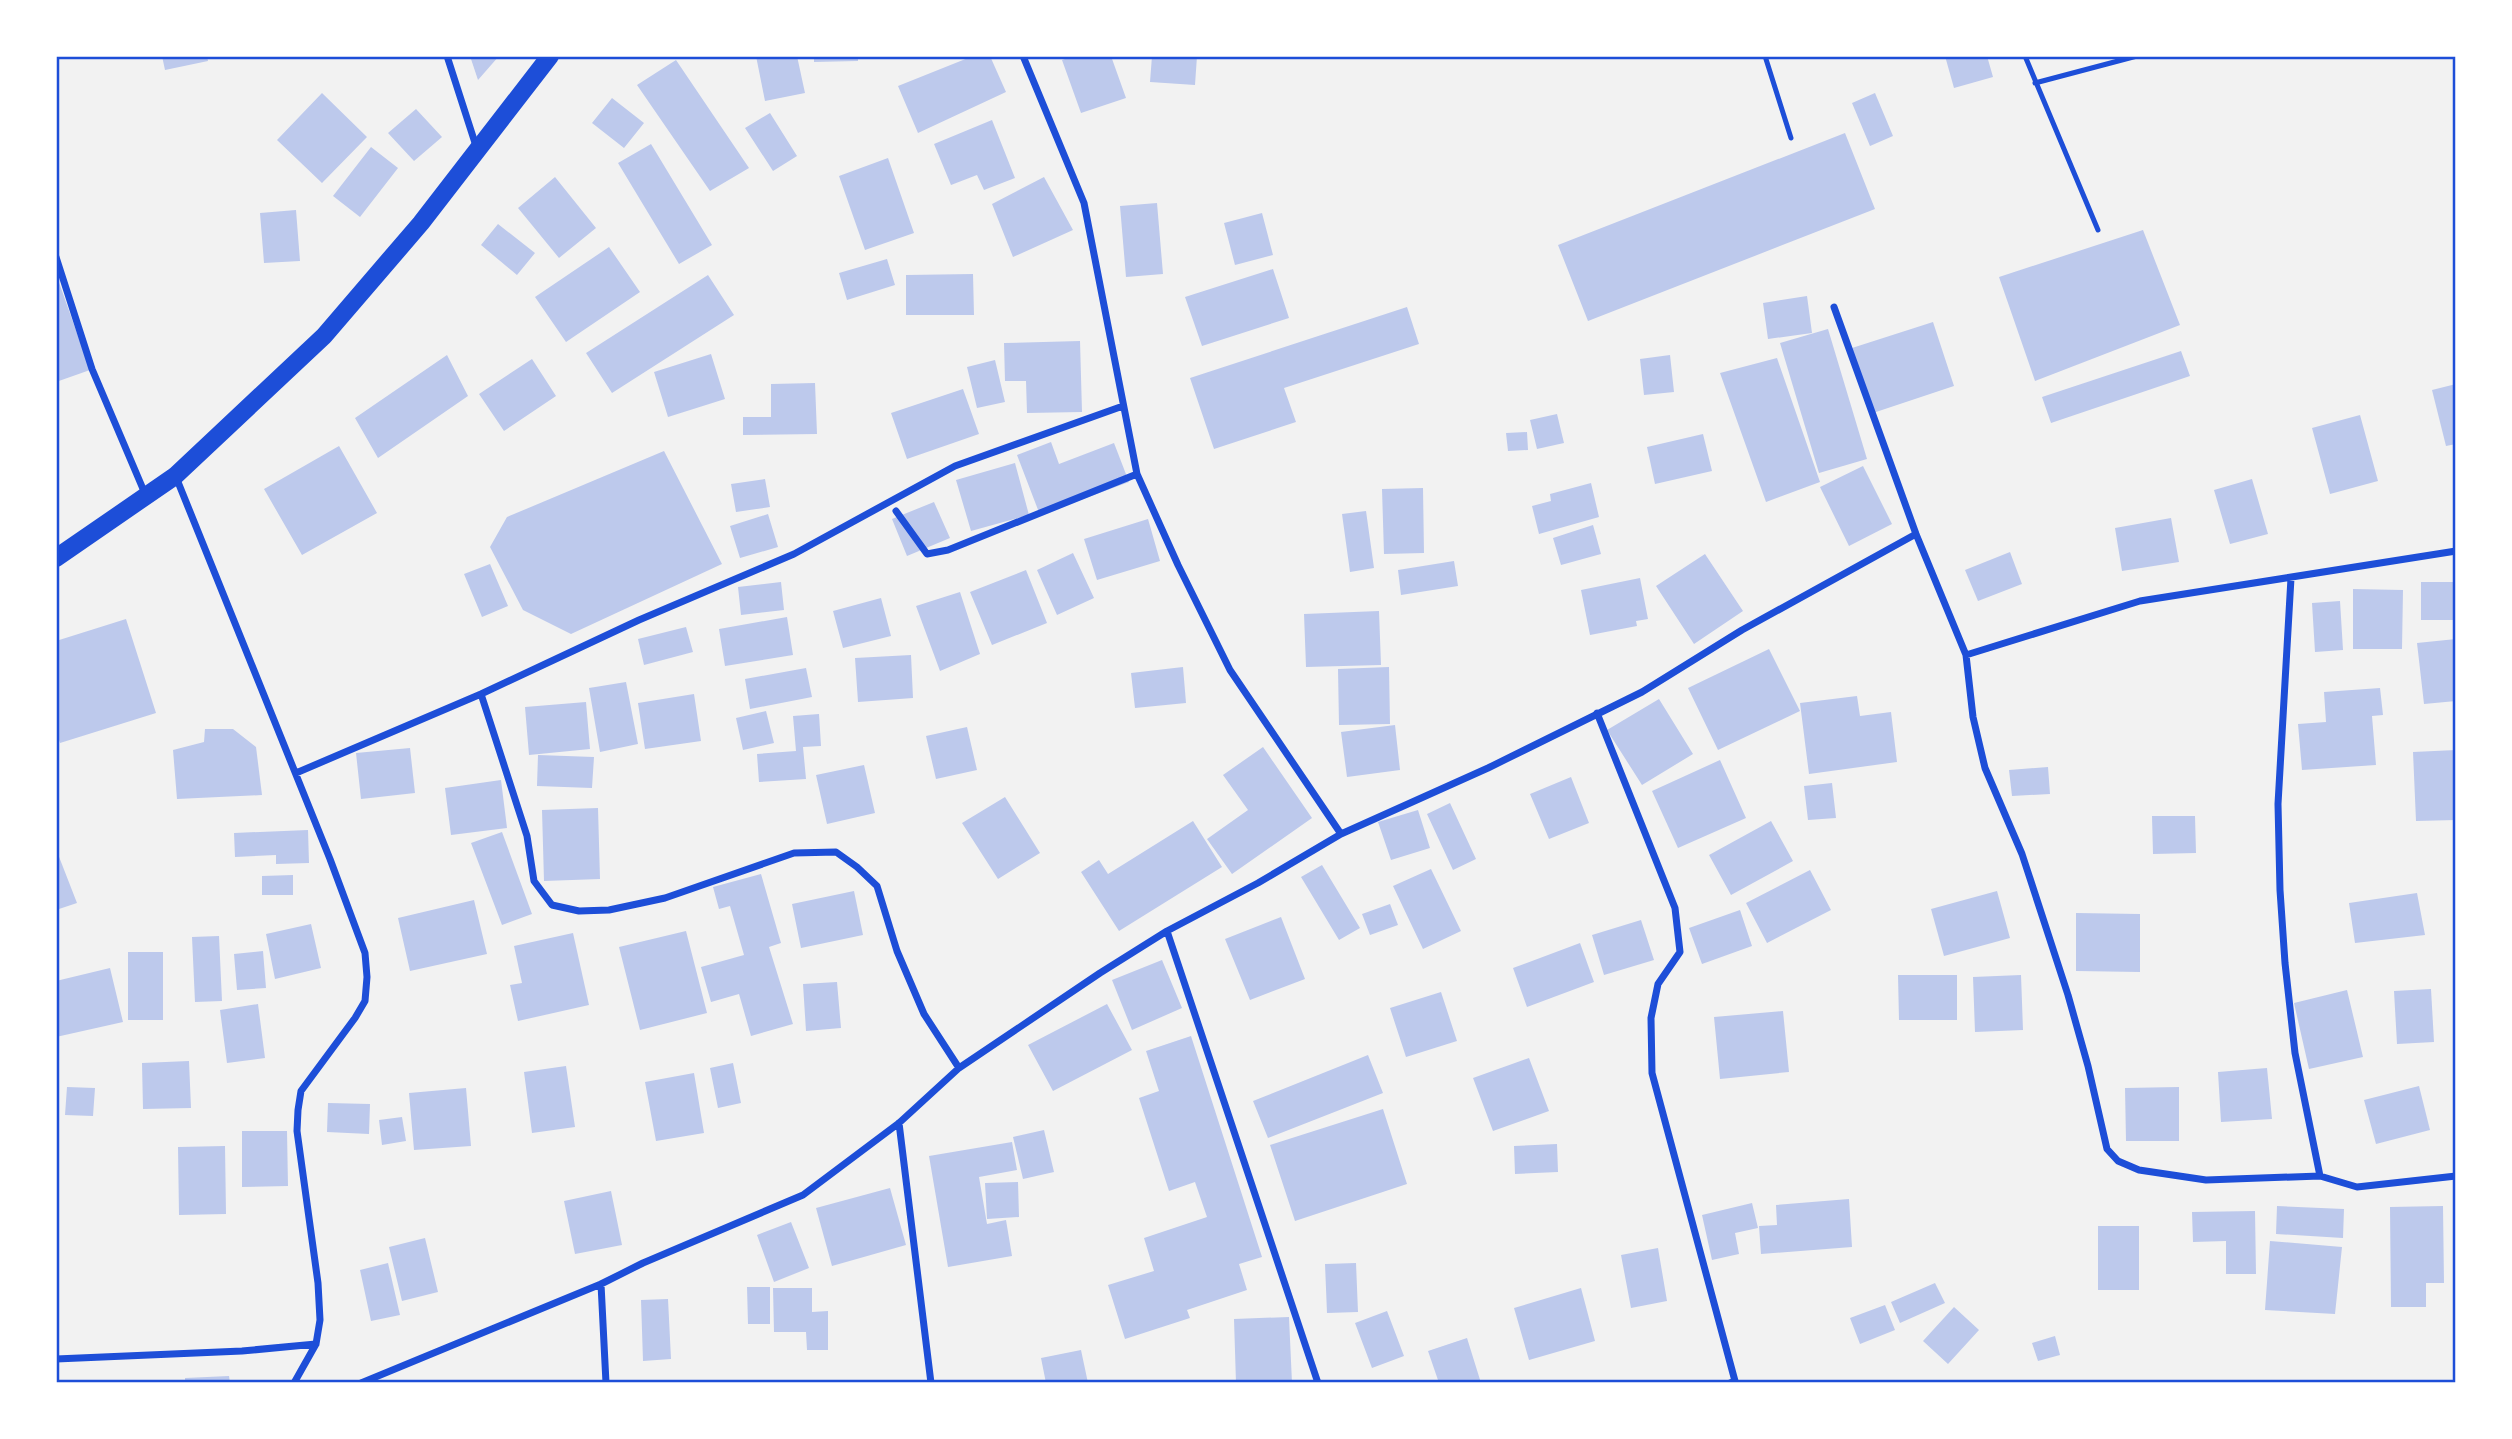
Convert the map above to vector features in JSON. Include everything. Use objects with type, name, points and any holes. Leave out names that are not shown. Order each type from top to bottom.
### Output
[{"type":"main road","points":[[56,558],[175,476],[324,336],[421,223],[550,56]]},
{"type":"street","points":[[447,56],[478,150]]},
{"type":"street","points":[[1023,56],[1084,203],[1137,474],[1230,670],[1341,834]]},
{"type":"street","points":[[56,257],[92,369],[146,496]]},
{"type":"street","points":[[1834,306],[1916,534],[1966,655],[1973,717],[1985,768],[2022,854],[2068,995],[2107,1149],[2118,1161],[2139,1170],[2206,1180],[2320,1176],[2357,1188],[2456,1176]]},
{"type":"street","points":[[296,773],[481,694],[639,620],[794,554],[955,466],[1123,406]]},
{"type":"street","points":[[896,511],[927,554],[948,550],[1137,474]]},
{"type":"street","points":[[175,476],[296,773],[365,953],[365,1001],[302,1091],[298,1110],[298,1131],[320,1320],[316,1344],[295,1383]]},
{"type":"street","points":[[362,1383],[601,1284],[643,1263],[803,1195],[899,1123],[959,1068],[1167,931],[1258,883],[1341,834],[1488,768],[1642,692],[1742,630],[1916,534]]},
{"type":"street","points":[[1966,655],[2140,601],[2456,551]]},
{"type":"street","points":[[2291,578],[2278,804],[2280,890],[2295,1053],[2320,1176]]},
{"type":"street","points":[[481,694],[527,836],[534,881],[552,905],[579,911],[609,910],[665,898],[794,853],[836,852],[877,886],[897,951],[924,1014],[959,1068]]},
{"type":"street","points":[[1597,713],[1675,908],[1680,952],[1658,984],[1651,1018],[1652,1073],[1733,1382]]},
{"type":"street","points":[[1167,931],[1318,1383]]},
{"type":"street","points":[[899,1123],[931,1383]]},
{"type":"street","points":[[601,1284],[606,1383]]},
{"type":"street","points":[[56,1359],[242,1351],[316,1344]]},
{"type":"lane","points":[[1765,56],[1791,138]]},
{"type":"lane","points":[[2025,56],[2098,230]]},
{"type":"lane","points":[[2035,83],[2137,56]]},
{"type":"building","points":[[162,56],[207,56],[208,61],[165,70]]},
{"type":"building","points":[[470,56],[499,56],[478,80]]},
{"type":"building","points":[[756,56],[797,56],[805,93],[765,101]]},
{"type":"building","points":[[814,56],[858,56],[858,61],[814,62]]},
{"type":"building","points":[[973,56],[990,56],[1006,92],[918,133],[898,86]]},
{"type":"building","points":[[1074,56],[1111,56],[1126,98],[1081,113],[1062,60]]},
{"type":"building","points":[[1152,56],[1197,56],[1195,85],[1150,82]]},
{"type":"building","points":[[1945,56],[1987,56],[1993,77],[1954,88]]},
{"type":"building","points":[[676,60],[749,168],[710,191],[637,85]]},
{"type":"building","points":[[322,93],[367,137],[322,183],[277,140]]},
{"type":"building","points":[[1875,93],[1893,136],[1870,146],[1852,103]]},
{"type":"building","points":[[612,98],[644,123],[624,148],[592,123]]},
{"type":"building","points":[[416,109],[442,137],[414,161],[388,133]]},
{"type":"building","points":[[770,113],[797,156],[773,171],[745,128]]},
{"type":"building","points":[[992,120],[1015,178],[984,190],[977,175],[951,185],[934,144]]},
{"type":"building","points":[[1845,133],[1875,209],[1588,321],[1558,245]]},
{"type":"building","points":[[651,144],[712,245],[679,264],[618,163]]},
{"type":"building","points":[[371,147],[398,168],[360,217],[333,196]]},
{"type":"building","points":[[888,158],[914,233],[865,250],[839,176]]},
{"type":"building","points":[[555,177],[596,228],[559,258],[518,208]]},
{"type":"building","points":[[1044,177],[1073,230],[1013,257],[992,204]]},
{"type":"building","points":[[1157,203],[1163,274],[1126,277],[1120,206]]},
{"type":"building","points":[[296,210],[300,261],[264,263],[260,213]]},
{"type":"building","points":[[1262,213],[1273,255],[1235,265],[1224,223]]},
{"type":"building","points":[[498,224],[535,253],[517,275],[481,245]]},
{"type":"building","points":[[2143,230],[2180,325],[2035,381],[1999,277]]},
{"type":"building","points":[[609,247],[640,292],[566,342],[535,297]]},
{"type":"building","points":[[887,259],[895,285],[847,300],[839,273]]},
{"type":"building","points":[[1273,269],[1289,318],[1202,346],[1185,297]]},
{"type":"building","points":[[56,274],[90,370],[56,382]]},
{"type":"building","points":[[973,274],[974,315],[906,315],[906,275]]},
{"type":"building","points":[[708,275],[734,315],[612,393],[586,353]]},
{"type":"building","points":[[1807,296],[1812,333],[1768,339],[1763,303]]},
{"type":"building","points":[[1407,307],[1419,344],[1284,388],[1296,422],[1214,449],[1190,378]]},
{"type":"building","points":[[1933,322],[1954,386],[1873,413],[1852,348]]},
{"type":"building","points":[[1828,329],[1867,459],[1819,473],[1780,343]]},
{"type":"building","points":[[1080,341],[1082,412],[1027,413],[1026,381],[1005,381],[1004,343]]},
{"type":"building","points":[[2181,351],[2190,376],[2051,423],[2042,397]]},
{"type":"building","points":[[711,354],[725,399],[668,417],[654,372]]},
{"type":"building","points":[[447,355],[468,396],[378,458],[355,418]]},
{"type":"building","points":[[1670,355],[1674,392],[1644,395],[1640,359]]},
{"type":"building","points":[[1777,358],[1820,482],[1766,502],[1720,373]]},
{"type":"building","points":[[532,359],[556,396],[504,431],[479,394]]},
{"type":"building","points":[[995,360],[1005,402],[977,408],[967,367]]},
{"type":"building","points":[[815,383],[817,434],[743,435],[743,417],[771,417],[771,384]]},
{"type":"building","points":[[2456,384],[2456,444],[2446,446],[2432,390]]},
{"type":"building","points":[[963,389],[979,434],[907,459],[891,413]]},
{"type":"building","points":[[1557,414],[1564,443],[1537,449],[1530,420]]},
{"type":"building","points":[[2360,415],[2378,481],[2330,494],[2312,428]]},
{"type":"building","points":[[1527,432],[1528,450],[1508,451],[1506,433]]},
{"type":"building","points":[[1703,434],[1712,471],[1655,484],[1647,447]]},
{"type":"building","points":[[1051,442],[1059,464],[1114,443],[1129,482],[1040,515],[1017,455]]},
{"type":"building","points":[[339,446],[377,513],[302,555],[264,489]]},
{"type":"building","points":[[664,451],[722,564],[571,634],[523,610],[490,547],[507,517]]},
{"type":"building","points":[[1015,463],[1029,515],[971,531],[956,480]]},
{"type":"building","points":[[1863,466],[1892,524],[1849,546],[1820,487]]},
{"type":"building","points":[[765,479],[770,507],[736,512],[731,484]]},
{"type":"building","points":[[2252,479],[2268,534],[2230,544],[2214,490]]},
{"type":"building","points":[[1591,483],[1599,517],[1539,534],[1532,506],[1551,501],[1550,494]]},
{"type":"building","points":[[1423,488],[1424,553],[1384,554],[1382,489]]},
{"type":"building","points":[[934,502],[950,538],[907,556],[892,519]]},
{"type":"building","points":[[1366,511],[1374,568],[1350,572],[1342,514]]},
{"type":"building","points":[[768,514],[778,547],[740,558],[730,526]]},
{"type":"building","points":[[2171,518],[2179,562],[2122,571],[2115,528]]},
{"type":"building","points":[[1148,519],[1160,561],[1097,580],[1084,539]]},
{"type":"building","points":[[1593,525],[1601,554],[1561,565],[1553,538]]},
{"type":"building","points":[[2010,552],[2022,584],[1978,601],[1965,570]]},
{"type":"building","points":[[1073,553],[1094,598],[1057,615],[1037,570]]},
{"type":"building","points":[[1705,554],[1743,611],[1694,644],[1656,586]]},
{"type":"building","points":[[1454,561],[1458,586],[1401,595],[1398,570]]},
{"type":"building","points":[[490,564],[508,606],[482,617],[464,574]]},
{"type":"building","points":[[1026,570],[1047,623],[992,645],[970,592]]},
{"type":"building","points":[[1640,578],[1648,619],[1636,621],[1637,626],[1590,635],[1581,590]]},
{"type":"building","points":[[781,582],[784,610],[741,615],[738,587]]},
{"type":"building","points":[[2421,582],[2455,582],[2455,620],[2421,620]]},
{"type":"building","points":[[2353,589],[2403,590],[2402,649],[2353,649]]},
{"type":"building","points":[[960,592],[980,654],[940,671],[916,606]]},
{"type":"building","points":[[881,598],[891,636],[843,648],[833,611]]},
{"type":"building","points":[[2340,601],[2343,650],[2315,652],[2312,603]]},
{"type":"building","points":[[1379,611],[1381,665],[1306,667],[1304,614]]},
{"type":"building","points":[[787,617],[793,655],[725,666],[719,629]]},
{"type":"building","points":[[126,619],[156,713],[60,743],[56,730],[56,641]]},
{"type":"building","points":[[686,627],[693,652],[644,665],[638,639]]},
{"type":"building","points":[[2456,639],[2456,701],[2424,704],[2417,643]]},
{"type":"building","points":[[1769,649],[1800,711],[1718,750],[1688,688]]},
{"type":"building","points":[[911,655],[913,698],[858,702],[855,658]]},
{"type":"building","points":[[1183,667],[1186,703],[1135,708],[1131,673]]},
{"type":"building","points":[[1389,667],[1390,724],[1339,725],[1338,669]]},
{"type":"building","points":[[806,668],[812,697],[750,709],[745,679]]},
{"type":"building","points":[[626,682],[638,744],[600,752],[589,688]]},
{"type":"building","points":[[2380,688],[2383,715],[2372,716],[2376,765],[2302,770],[2298,724],[2326,722],[2324,692]]},
{"type":"building","points":[[694,694],[701,741],[645,749],[638,703]]},
{"type":"building","points":[[1857,696],[1860,716],[1891,712],[1897,762],[1809,774],[1800,703]]},
{"type":"building","points":[[1659,699],[1693,754],[1642,785],[1607,730]]},
{"type":"building","points":[[586,702],[590,749],[529,755],[525,707]]},
{"type":"building","points":[[766,711],[774,743],[743,750],[736,718]]},
{"type":"building","points":[[819,714],[821,746],[803,747],[806,779],[759,782],[757,754],[796,751],[793,716]]},
{"type":"building","points":[[1395,725],[1400,770],[1347,777],[1341,732]]},
{"type":"building","points":[[967,727],[977,770],[936,779],[926,736]]},
{"type":"building","points":[[205,729],[233,729],[256,747],[262,795],[177,799],[173,750],[204,742]]},
{"type":"building","points":[[1263,747],[1312,818],[1232,874],[1207,839],[1248,810],[1223,775]]},
{"type":"building","points":[[410,748],[415,793],[361,799],[356,753]]},
{"type":"building","points":[[2456,750],[2456,820],[2416,821],[2413,752]]},
{"type":"building","points":[[538,755],[594,757],[592,788],[537,786]]},
{"type":"building","points":[[1720,760],[1746,818],[1678,848],[1652,791]]},
{"type":"building","points":[[864,765],[875,813],[827,824],[816,775]]},
{"type":"building","points":[[2048,767],[2050,794],[2012,796],[2009,770]]},
{"type":"building","points":[[1571,777],[1589,823],[1549,839],[1530,794]]},
{"type":"building","points":[[501,780],[507,828],[451,835],[445,788]]},
{"type":"building","points":[[1832,783],[1836,818],[1808,820],[1804,786]]},
{"type":"building","points":[[1005,797],[1040,853],[998,879],[962,823]]},
{"type":"building","points":[[1450,803],[1476,859],[1453,870],[1427,814]]},
{"type":"building","points":[[598,808],[600,879],[544,881],[542,810]]},
{"type":"building","points":[[1418,810],[1430,848],[1391,860],[1378,822]]},
{"type":"building","points":[[2152,816],[2195,816],[2196,853],[2153,854]]},
{"type":"building","points":[[1193,821],[1222,867],[1119,931],[1081,872],[1099,860],[1108,874]]},
{"type":"building","points":[[1771,821],[1793,861],[1731,895],[1709,855]]},
{"type":"building","points":[[308,830],[309,863],[276,864],[276,855],[235,857],[234,833]]},
{"type":"building","points":[[502,832],[532,914],[502,925],[471,843]]},
{"type":"building","points":[[56,849],[77,903],[56,910]]},
{"type":"building","points":[[1322,865],[1360,928],[1339,940],[1301,877]]},
{"type":"building","points":[[1431,869],[1461,931],[1423,949],[1393,886]]},
{"type":"building","points":[[1810,870],[1831,910],[1767,943],[1746,903]]},
{"type":"building","points":[[761,874],[781,943],[769,947],[793,1024],[751,1036],[739,994],[711,1002],[701,967],[744,955],[730,906],[719,909],[713,887]]},
{"type":"building","points":[[293,875],[293,895],[262,895],[262,876]]},
{"type":"building","points":[[854,891],[863,935],[801,948],[792,904]]},
{"type":"building","points":[[1997,891],[2010,938],[1944,956],[1931,909]]},
{"type":"building","points":[[2417,893],[2425,935],[2355,943],[2349,903]]},
{"type":"building","points":[[474,900],[487,954],[410,971],[398,918]]},
{"type":"building","points":[[1390,904],[1398,925],[1370,935],[1362,914]]},
{"type":"building","points":[[1740,910],[1752,946],[1702,964],[1689,928]]},
{"type":"building","points":[[2076,913],[2140,914],[2140,972],[2076,971]]},
{"type":"building","points":[[1281,917],[1305,979],[1250,1000],[1225,939]]},
{"type":"building","points":[[1641,920],[1654,960],[1604,975],[1592,935]]},
{"type":"building","points":[[311,924],[321,968],[275,979],[266,934]]},
{"type":"building","points":[[686,931],[707,1013],[640,1030],[619,947]]},
{"type":"building","points":[[573,933],[589,1005],[518,1021],[510,985],[522,983],[514,946]]},
{"type":"building","points":[[219,936],[222,1001],[195,1002],[192,937]]},
{"type":"building","points":[[1580,943],[1594,982],[1527,1007],[1513,968]]},
{"type":"building","points":[[263,951],[266,988],[237,990],[234,954]]},
{"type":"building","points":[[128,952],[163,952],[163,1020],[128,1020]]},
{"type":"building","points":[[1162,960],[1182,1008],[1132,1030],[1112,980]]},
{"type":"building","points":[[110,968],[123,1022],[56,1037],[56,981]]},
{"type":"building","points":[[1898,975],[1957,975],[1957,1020],[1899,1020]]},
{"type":"building","points":[[2021,975],[2023,1030],[1975,1032],[1973,977]]},
{"type":"building","points":[[837,982],[841,1028],[806,1031],[803,984]]},
{"type":"building","points":[[2431,989],[2434,1042],[2397,1044],[2394,991]]},
{"type":"building","points":[[2347,990],[2363,1057],[2309,1069],[2294,1003]]},
{"type":"building","points":[[1441,992],[1457,1041],[1406,1057],[1390,1008]]},
{"type":"building","points":[[258,1004],[265,1058],[227,1063],[220,1010]]},
{"type":"building","points":[[1107,1004],[1132,1050],[1053,1091],[1028,1045]]},
{"type":"building","points":[[1783,1011],[1789,1072],[1720,1079],[1714,1017]]},
{"type":"building","points":[[1191,1036],[1262,1257],[1239,1264],[1247,1290],[1187,1310],[1190,1318],[1125,1339],[1108,1285],[1154,1271],[1144,1238],[1207,1217],[1195,1182],[1169,1191],[1139,1098],[1159,1091],[1146,1051]]},
{"type":"building","points":[[1368,1055],[1383,1093],[1268,1138],[1253,1101]]},
{"type":"building","points":[[1529,1058],[1549,1111],[1493,1131],[1473,1078]]},
{"type":"building","points":[[189,1061],[191,1108],[143,1109],[142,1063]]},
{"type":"building","points":[[733,1063],[741,1103],[718,1108],[710,1068]]},
{"type":"building","points":[[566,1066],[575,1127],[532,1133],[524,1072]]},
{"type":"building","points":[[2267,1068],[2272,1119],[2221,1122],[2218,1072]]},
{"type":"building","points":[[694,1073],[704,1133],[656,1141],[645,1082]]},
{"type":"building","points":[[2419,1086],[2430,1130],[2376,1144],[2364,1100]]},
{"type":"building","points":[[67,1087],[95,1088],[93,1116],[65,1115]]},
{"type":"building","points":[[2179,1087],[2179,1141],[2126,1141],[2125,1088]]},
{"type":"building","points":[[466,1088],[471,1146],[414,1150],[409,1093]]},
{"type":"building","points":[[328,1103],[370,1104],[369,1134],[327,1132]]},
{"type":"building","points":[[1383,1109],[1407,1184],[1295,1221],[1270,1145]]},
{"type":"building","points":[[402,1117],[406,1141],[382,1145],[379,1120]]},
{"type":"building","points":[[1044,1130],[1054,1172],[1023,1179],[1013,1137]]},
{"type":"building","points":[[242,1131],[287,1131],[288,1186],[242,1187]]},
{"type":"building","points":[[1012,1142],[1017,1170],[979,1177],[987,1224],[1006,1220],[1012,1256],[948,1267],[929,1156]]},
{"type":"building","points":[[1557,1144],[1558,1172],[1515,1174],[1514,1146]]},
{"type":"building","points":[[225,1146],[226,1214],[179,1215],[178,1147]]},
{"type":"building","points":[[1018,1182],[1019,1217],[987,1219],[985,1183]]},
{"type":"building","points":[[890,1188],[906,1245],[832,1266],[816,1208]]},
{"type":"building","points":[[611,1191],[622,1245],[575,1254],[564,1201]]},
{"type":"building","points":[[1849,1199],[1852,1247],[1761,1254],[1759,1226],[1777,1225],[1776,1205]]},
{"type":"building","points":[[1752,1203],[1758,1228],[1735,1233],[1739,1254],[1712,1260],[1702,1215]]},
{"type":"building","points":[[2277,1206],[2344,1209],[2343,1238],[2276,1234]]},
{"type":"building","points":[[2443,1206],[2444,1283],[2426,1283],[2426,1307],[2391,1307],[2390,1207]]},
{"type":"building","points":[[2255,1211],[2256,1274],[2226,1274],[2226,1241],[2193,1242],[2192,1212]]},
{"type":"building","points":[[791,1222],[809,1268],[774,1282],[757,1235]]},
{"type":"building","points":[[2098,1226],[2139,1226],[2139,1290],[2098,1290]]},
{"type":"building","points":[[425,1238],[438,1292],[402,1301],[389,1247]]},
{"type":"building","points":[[2270,1241],[2342,1247],[2335,1314],[2265,1310]]},
{"type":"building","points":[[1658,1248],[1667,1301],[1631,1308],[1621,1255]]},
{"type":"building","points":[[388,1263],[400,1315],[371,1321],[360,1270]]},
{"type":"building","points":[[1356,1263],[1358,1312],[1327,1313],[1325,1264]]},
{"type":"building","points":[[1935,1283],[1945,1303],[1900,1323],[1891,1302]]},
{"type":"building","points":[[747,1287],[770,1287],[770,1324],[748,1324]]},
{"type":"building","points":[[773,1288],[812,1288],[812,1312],[828,1311],[828,1350],[807,1350],[806,1332],[774,1332]]},
{"type":"building","points":[[1581,1288],[1595,1341],[1529,1360],[1514,1308]]},
{"type":"building","points":[[668,1299],[671,1359],[643,1361],[641,1300]]},
{"type":"building","points":[[1885,1305],[1895,1330],[1860,1344],[1850,1318]]},
{"type":"building","points":[[1954,1307],[1979,1330],[1948,1364],[1923,1341]]},
{"type":"building","points":[[1387,1311],[1404,1356],[1372,1368],[1355,1323]]},
{"type":"building","points":[[1289,1317],[1292,1383],[1236,1383],[1234,1319]]},
{"type":"building","points":[[2055,1336],[2060,1355],[2038,1361],[2032,1343]]},
{"type":"building","points":[[1467,1338],[1481,1383],[1439,1383],[1428,1351]]},
{"type":"building","points":[[1081,1350],[1088,1383],[1046,1383],[1041,1358]]},
{"type":"building","points":[[229,1376],[230,1383],[185,1383],[185,1378]]}]
